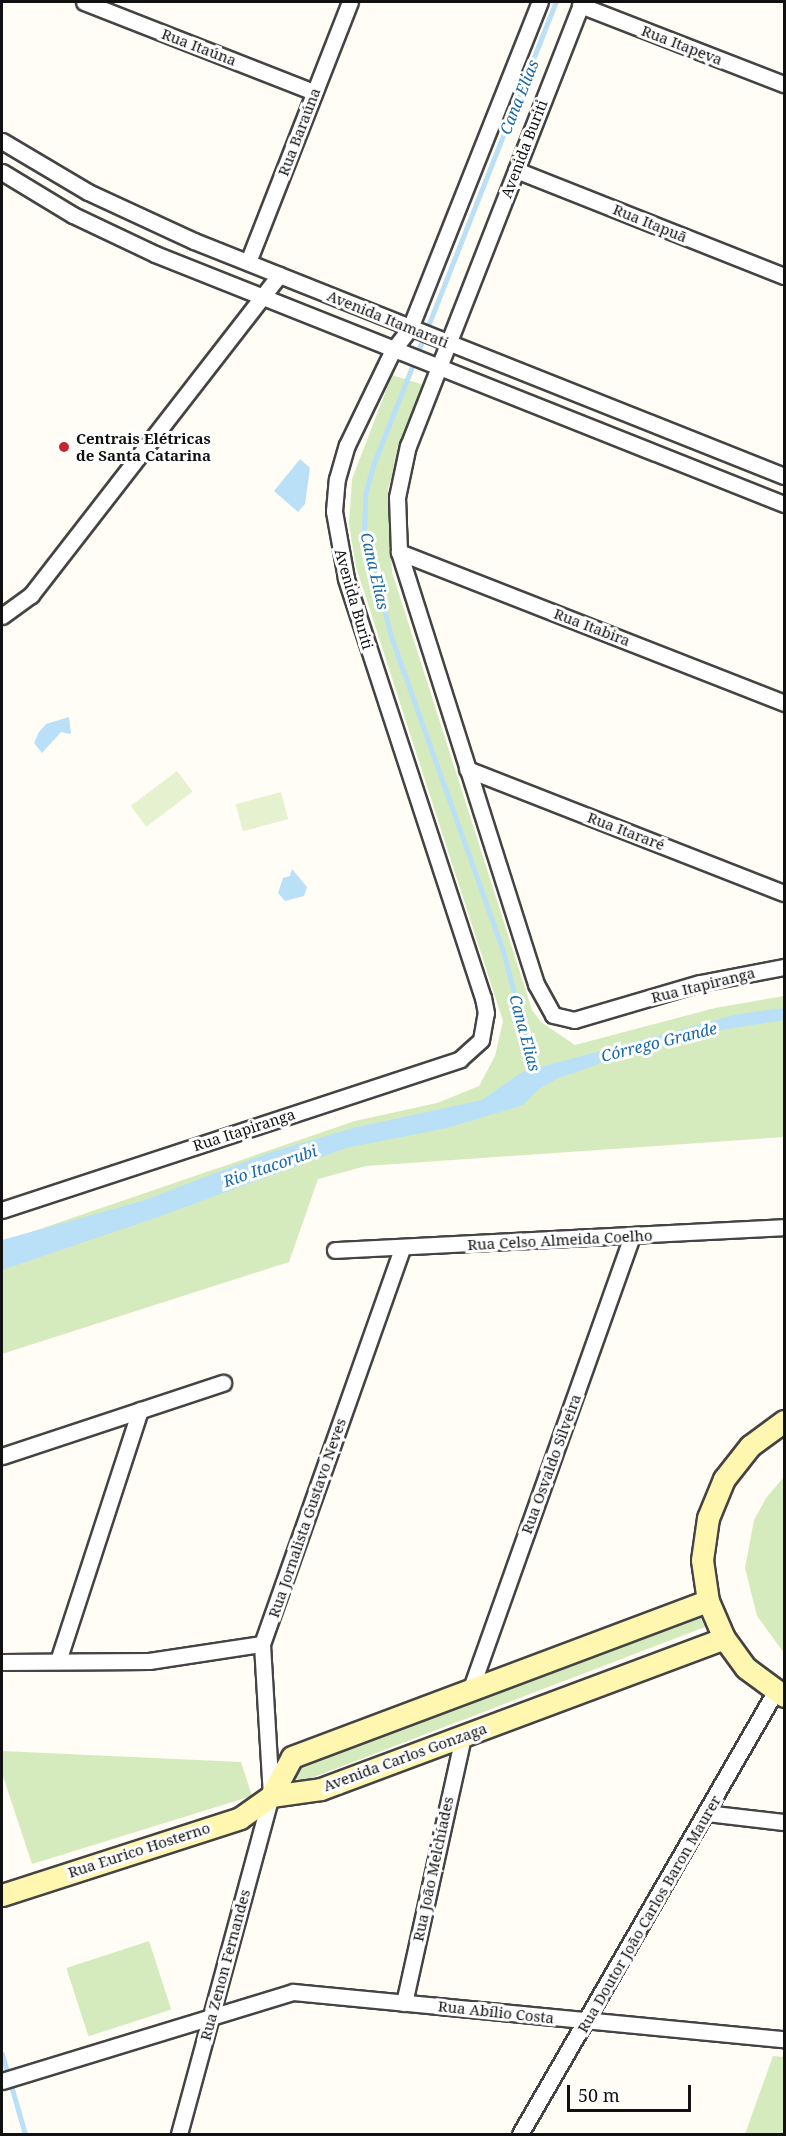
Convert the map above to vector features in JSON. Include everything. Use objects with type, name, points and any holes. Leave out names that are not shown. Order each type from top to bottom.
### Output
[{"type":"street","name":"Rua Itaúna","points":[[84,2],[314,92]]},
{"type":"street","name":"Rua Baraúna","points":[[248,262],[350,2]]},
{"type":"street","name":"Avenida Buriti","points":[[481,1040],[486,1020],[483,998],[338,546],[334,511],[337,479],[347,445],[412,329],[540,2]]},
{"type":"street","name":"Avenida Buriti","points":[[554,1015],[536,984],[399,552],[397,497],[400,469],[435,367],[516,170],[581,3]]},
{"type":"street","name":"Rua Itapeva","points":[[581,3],[784,84]]},
{"type":"street","name":"Avenida Itamarati","points":[[2,141],[99,197],[248,262],[784,476]]},
{"type":"street","name":"Rua Itapuã","points":[[516,170],[784,276]]},
{"type":"street","name":"Avenida Itamarati","points":[[2,172],[122,239],[399,353],[784,504]]},
{"type":"street","points":[[2,616],[31,595],[279,275]]},
{"type":"street","name":"Rua Itabira","points":[[399,552],[784,703]]},
{"type":"street","name":"Rua Itararé","points":[[467,769],[784,893]]},
{"type":"street","name":"Rua Itapiranga","points":[[554,1015],[574,1020],[700,983],[784,967]]},
{"type":"street","name":"Rua Itapiranga","points":[[2,1210],[460,1059],[481,1040]]},
{"type":"street","name":"Rua Celso Almeida Coelho","points":[[335,1250],[631,1238],[784,1227]]},
{"type":"street","name":"Rua Osvaldo Silveira","points":[[470,1690],[631,1238]]},
{"type":"street","name":"Rua Jornalista Gustavo Neves","points":[[271,1796],[262,1644],[402,1248]]},
{"type":"street","points":[[2,1456],[223,1383]]},
{"type":"street","points":[[58,1661],[140,1410]]},
{"type":"street","points":[[780,1694],[746,1668],[724,1638],[708,1601],[704,1549],[708,1518],[724,1479],[750,1446],[784,1421]]},
{"type":"street","points":[[271,1796],[292,1757],[708,1601]]},
{"type":"street","name":"Avenida Carlos Gonzaga","points":[[271,1796],[321,1789],[724,1638]]},
{"type":"street","points":[[2,1662],[149,1661],[262,1644]]},
{"type":"street","name":"Rua Doutor João Carlos Baron Maurer","points":[[520,2134],[706,1814],[780,1694]]},
{"type":"street","name":"Rua João Melchíades","points":[[404,2003],[463,1736]]},
{"type":"street","name":"Rua Eurico Hosterno","points":[[2,1895],[240,1818],[271,1796]]},
{"type":"street","name":"Rua Zenon Fernandes","points":[[179,2134],[271,1796]]},
{"type":"street","points":[[706,1814],[784,1821]]},
{"type":"street","name":"Rua Abílio Costa","points":[[8,2078],[292,1992],[784,2039]]},
{"type":"green space","points":[[392,375],[424,385],[388,488],[392,572],[532,1010],[541,1022],[575,1045],[715,1008],[784,996],[784,1137],[366,1166],[318,1179],[289,1262],[2,1354],[2,1242],[355,1121],[437,1103],[479,1086],[495,1056],[503,1021],[356,567],[349,524],[352,479]]},
{"type":"green space","points":[[177,771],[193,792],[146,827],[131,806]]},
{"type":"green space","points":[[281,792],[288,819],[243,831],[236,804]]},
{"type":"green space","points":[[784,1477],[784,1653],[757,1616],[745,1568],[754,1520],[766,1498]]},
{"type":"green space","points":[[698,1613],[705,1627],[301,1782],[296,1779],[296,1769]]},
{"type":"green space","points":[[2,1751],[241,1762],[252,1796],[32,1864],[2,1773]]},
{"type":"green space","points":[[149,1941],[171,2009],[89,2036],[66,1968]]},
{"type":"green space","points":[[773,2056],[784,2057],[784,2134],[745,2134]]},
{"type":"water","points":[[300,459],[310,468],[305,504],[298,512],[274,491]]},
{"type":"water","points":[[69,717],[71,734],[61,732],[42,753],[34,743],[39,732],[46,724]]},
{"type":"water","points":[[292,869],[307,887],[304,896],[285,901],[278,893],[283,878],[290,876]]},
{"type":"water","points":[[784,1008],[784,1020],[715,1031],[630,1053],[559,1078],[540,1088],[523,1105],[447,1128],[346,1148],[155,1218],[2,1270],[2,1240],[142,1201],[268,1153],[353,1128],[482,1100],[522,1072],[738,1014]]},
{"type":"waterway","name":"Cana Elias","points":[[536,1076],[503,951],[392,640],[364,531],[365,494],[374,463],[556,2]]},
{"type":"waterway","points":[[2,2054],[25,2134]]},
{"type":"place","name":"Centrais Elétricas de Santa Catarina","points":[[64,447]]},
{"type":"water label","name":"Córrego Grande","points":[[659,1042]]},
{"type":"water label","name":"Rio Itacorubi","points":[[270,1166]]}]
